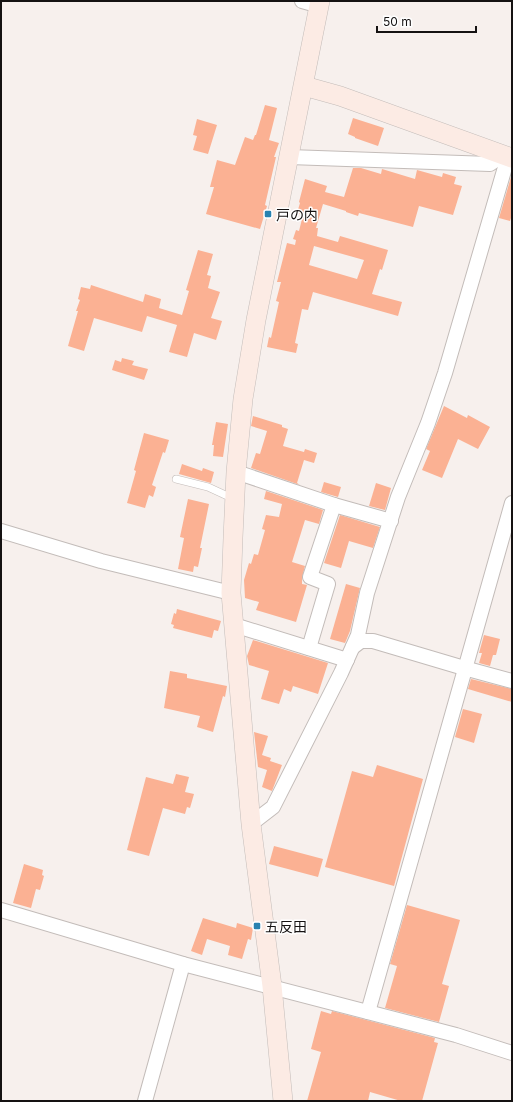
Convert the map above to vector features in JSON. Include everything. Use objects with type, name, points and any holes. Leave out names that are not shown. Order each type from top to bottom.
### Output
[{"type":"street","points":[[283,1101],[272,986],[251,824],[231,593],[234,499],[243,399],[256,320],[304,86],[314,3]]},
{"type":"street","points":[[304,86],[340,96],[508,157]]},
{"type":"street","points":[[289,157],[490,164],[508,157]]},
{"type":"street","points":[[251,824],[273,807],[347,660],[358,635],[367,593],[398,497],[428,423],[445,374],[508,157]]},
{"type":"street","points":[[236,472],[334,505],[391,521]]},
{"type":"street","points":[[368,1012],[464,668],[512,503]]},
{"type":"street","points":[[309,648],[328,584],[310,577],[334,505]]},
{"type":"street","points":[[1,531],[101,561],[231,593]]},
{"type":"street","points":[[234,625],[347,660]]},
{"type":"street","points":[[353,647],[361,641],[373,641],[512,681]]},
{"type":"street","points":[[1,911],[183,964],[456,1035],[512,1053]]},
{"type":"street","points":[[146,1101],[183,964]]},
{"type":"lane","points":[[176,479],[208,487],[234,499]]},
{"type":"building","points":[[265,105],[277,108],[269,140],[279,143],[274,157],[276,157],[265,205],[267,206],[260,229],[206,214],[214,187],[210,187],[217,160],[235,165],[245,137],[253,140],[256,135]]},
{"type":"building","points":[[353,118],[384,128],[378,146],[348,134]]},
{"type":"building","points":[[197,119],[217,125],[208,154],[193,150],[197,136],[193,135]]},
{"type":"building","points":[[353,168],[361,168],[381,174],[382,169],[415,179],[417,170],[442,177],[443,173],[456,177],[454,184],[462,186],[453,215],[419,206],[413,227],[359,213],[358,216],[323,204],[316,228],[318,228],[317,236],[338,242],[340,236],[388,250],[372,294],[402,302],[398,316],[313,292],[308,310],[302,309],[295,343],[298,344],[296,353],[267,347],[269,337],[271,338],[279,302],[276,301],[281,282],[277,282],[287,243],[295,245],[296,240],[293,239],[296,230],[299,231],[303,215],[297,213],[305,179],[327,186],[325,192],[344,197]],"holes":[[[314,246],[364,260],[357,279],[309,265]]]},
{"type":"building","points":[[511,177],[512,215],[510,221],[499,218]]},
{"type":"building","points":[[198,250],[213,254],[207,275],[211,276],[208,288],[220,292],[211,318],[222,321],[216,340],[194,333],[187,357],[169,352],[177,325],[147,316],[142,332],[94,318],[84,351],[68,346],[78,311],[76,311],[80,300],[78,299],[81,287],[90,289],[91,285],[143,302],[145,294],[161,299],[159,308],[182,315],[189,291],[186,290]]},
{"type":"building","points":[[122,358],[134,361],[132,365],[148,369],[144,380],[112,370],[115,360],[121,362]]},
{"type":"building","points":[[444,406],[467,418],[468,415],[490,427],[478,449],[458,439],[442,478],[422,470],[430,451],[426,449]]},
{"type":"building","points":[[253,416],[282,425],[282,427],[288,429],[283,446],[304,452],[305,449],[317,453],[314,463],[304,460],[297,483],[300,485],[251,468],[256,453],[260,454],[267,431],[251,426]]},
{"type":"building","points":[[216,422],[228,424],[223,457],[213,456],[214,445],[212,445]]},
{"type":"building","points":[[144,433],[169,440],[165,453],[163,452],[152,485],[156,487],[153,497],[149,495],[145,508],[127,503]]},
{"type":"building","points":[[182,464],[202,471],[203,468],[214,472],[211,483],[179,474]]},
{"type":"building","points":[[324,482],[341,487],[338,497],[321,492]]},
{"type":"building","points":[[376,483],[391,488],[385,510],[369,506]]},
{"type":"building","points":[[266,491],[323,510],[319,524],[305,520],[292,562],[305,566],[302,584],[307,585],[296,622],[256,610],[259,602],[245,598],[244,580],[249,563],[251,564],[254,554],[258,555],[265,530],[262,529],[266,515],[279,517],[282,504],[264,499]]},
{"type":"building","points":[[188,499],[209,504],[200,548],[202,548],[198,567],[194,566],[193,572],[178,569],[184,538],[180,537]]},
{"type":"building","points":[[340,515],[380,527],[373,548],[349,541],[341,568],[324,563]]},
{"type":"building","points":[[346,584],[360,588],[350,631],[345,643],[330,639]]},
{"type":"building","points":[[177,609],[221,621],[218,631],[214,630],[212,638],[173,628],[174,625],[171,624],[174,613],[176,614]]},
{"type":"building","points":[[484,635],[500,639],[496,655],[493,655],[490,666],[479,663],[482,653],[479,653]]},
{"type":"building","points":[[253,640],[328,663],[318,694],[293,686],[291,692],[284,689],[279,704],[261,699],[269,671],[249,665],[247,656]]},
{"type":"building","points":[[170,671],[187,674],[187,678],[227,686],[225,697],[223,696],[213,732],[197,727],[200,716],[164,708]]},
{"type":"building","points":[[471,679],[512,689],[512,702],[468,689]]},
{"type":"building","points":[[463,709],[482,714],[474,743],[455,737]]},
{"type":"building","points":[[254,732],[268,736],[262,755],[271,758],[270,761],[282,765],[272,791],[262,787],[267,770],[258,767]]},
{"type":"building","points":[[377,765],[423,779],[394,886],[325,867],[352,771],[373,777]]},
{"type":"building","points":[[176,774],[189,777],[185,792],[194,794],[190,808],[187,807],[185,814],[163,808],[149,856],[127,850],[146,777],[173,784]]},
{"type":"building","points":[[274,846],[323,859],[318,877],[269,864]]},
{"type":"building","points":[[24,864],[43,870],[42,875],[44,876],[40,890],[36,889],[31,908],[13,903]]},
{"type":"building","points":[[407,905],[460,920],[442,984],[449,986],[439,1022],[385,1008],[397,966],[390,964]]},
{"type":"building","points":[[203,918],[236,928],[237,923],[253,928],[251,940],[248,939],[242,959],[228,955],[230,946],[207,939],[202,955],[191,951]]},
{"type":"building","points":[[321,1011],[331,1014],[332,1011],[435,1038],[434,1042],[438,1043],[422,1101],[401,1101],[370,1092],[368,1101],[307,1101],[321,1052],[311,1049]]},
{"type":"place","name":"戸の内","points":[[268,214]]},
{"type":"place","name":"五反田","points":[[257,926]]}]
